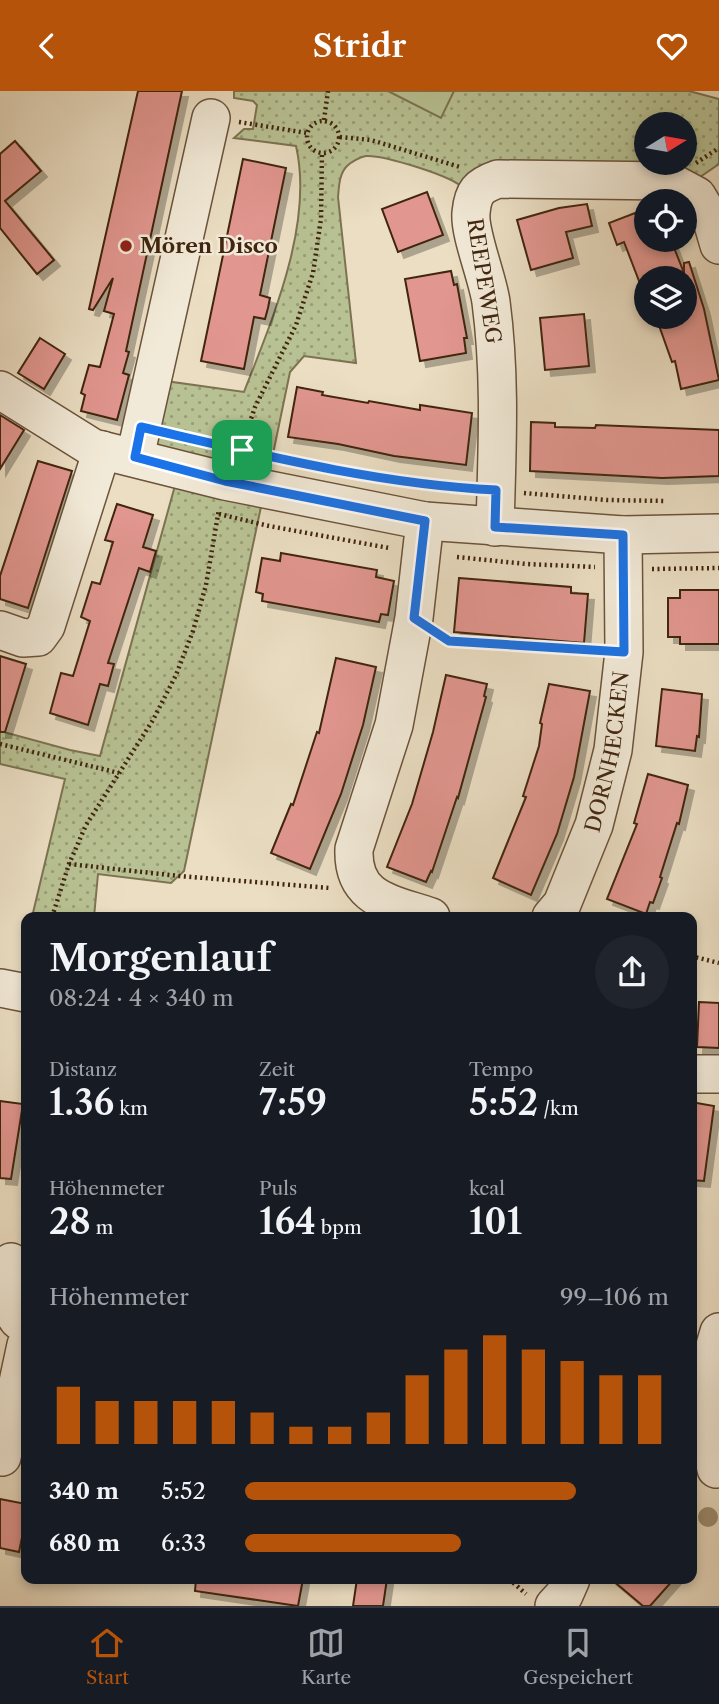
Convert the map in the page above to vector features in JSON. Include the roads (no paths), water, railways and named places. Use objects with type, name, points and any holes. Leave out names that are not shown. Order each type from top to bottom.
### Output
[{"type":"street","points":[[0,630],[23,638],[38,637],[46,626],[118,454],[211,118]]},
{"type":"street","name":"REEPEWEG","points":[[495,527],[499,383],[490,299],[470,216],[474,195],[481,185],[498,179],[669,181],[697,196],[712,221],[719,244]]},
{"type":"street","points":[[0,390],[93,448],[118,454],[233,465],[425,521],[623,535],[719,533]]},
{"type":"street","points":[[417,912],[382,899],[364,888],[357,878],[354,849],[394,725],[414,618],[425,521]]},
{"type":"street","name":"DORNHECKEN","points":[[555,912],[562,904],[594,825],[613,750],[624,652],[623,535]]},
{"type":"street","points":[[0,988],[21,992]]},
{"type":"street","points":[[697,1074],[719,1075]]},
{"type":"street","points":[[11,1262],[16,1273],[9,1307],[12,1317],[21,1323]]},
{"type":"street","points":[[709,1472],[704,1384],[719,1332]]},
{"type":"street","points":[[10,1458],[16,1356]]},
{"type":"street","points":[[542,1601],[564,1595],[569,1584]]},
{"type":"place","name":"Mören Disco","points":[[126,246]]}]
